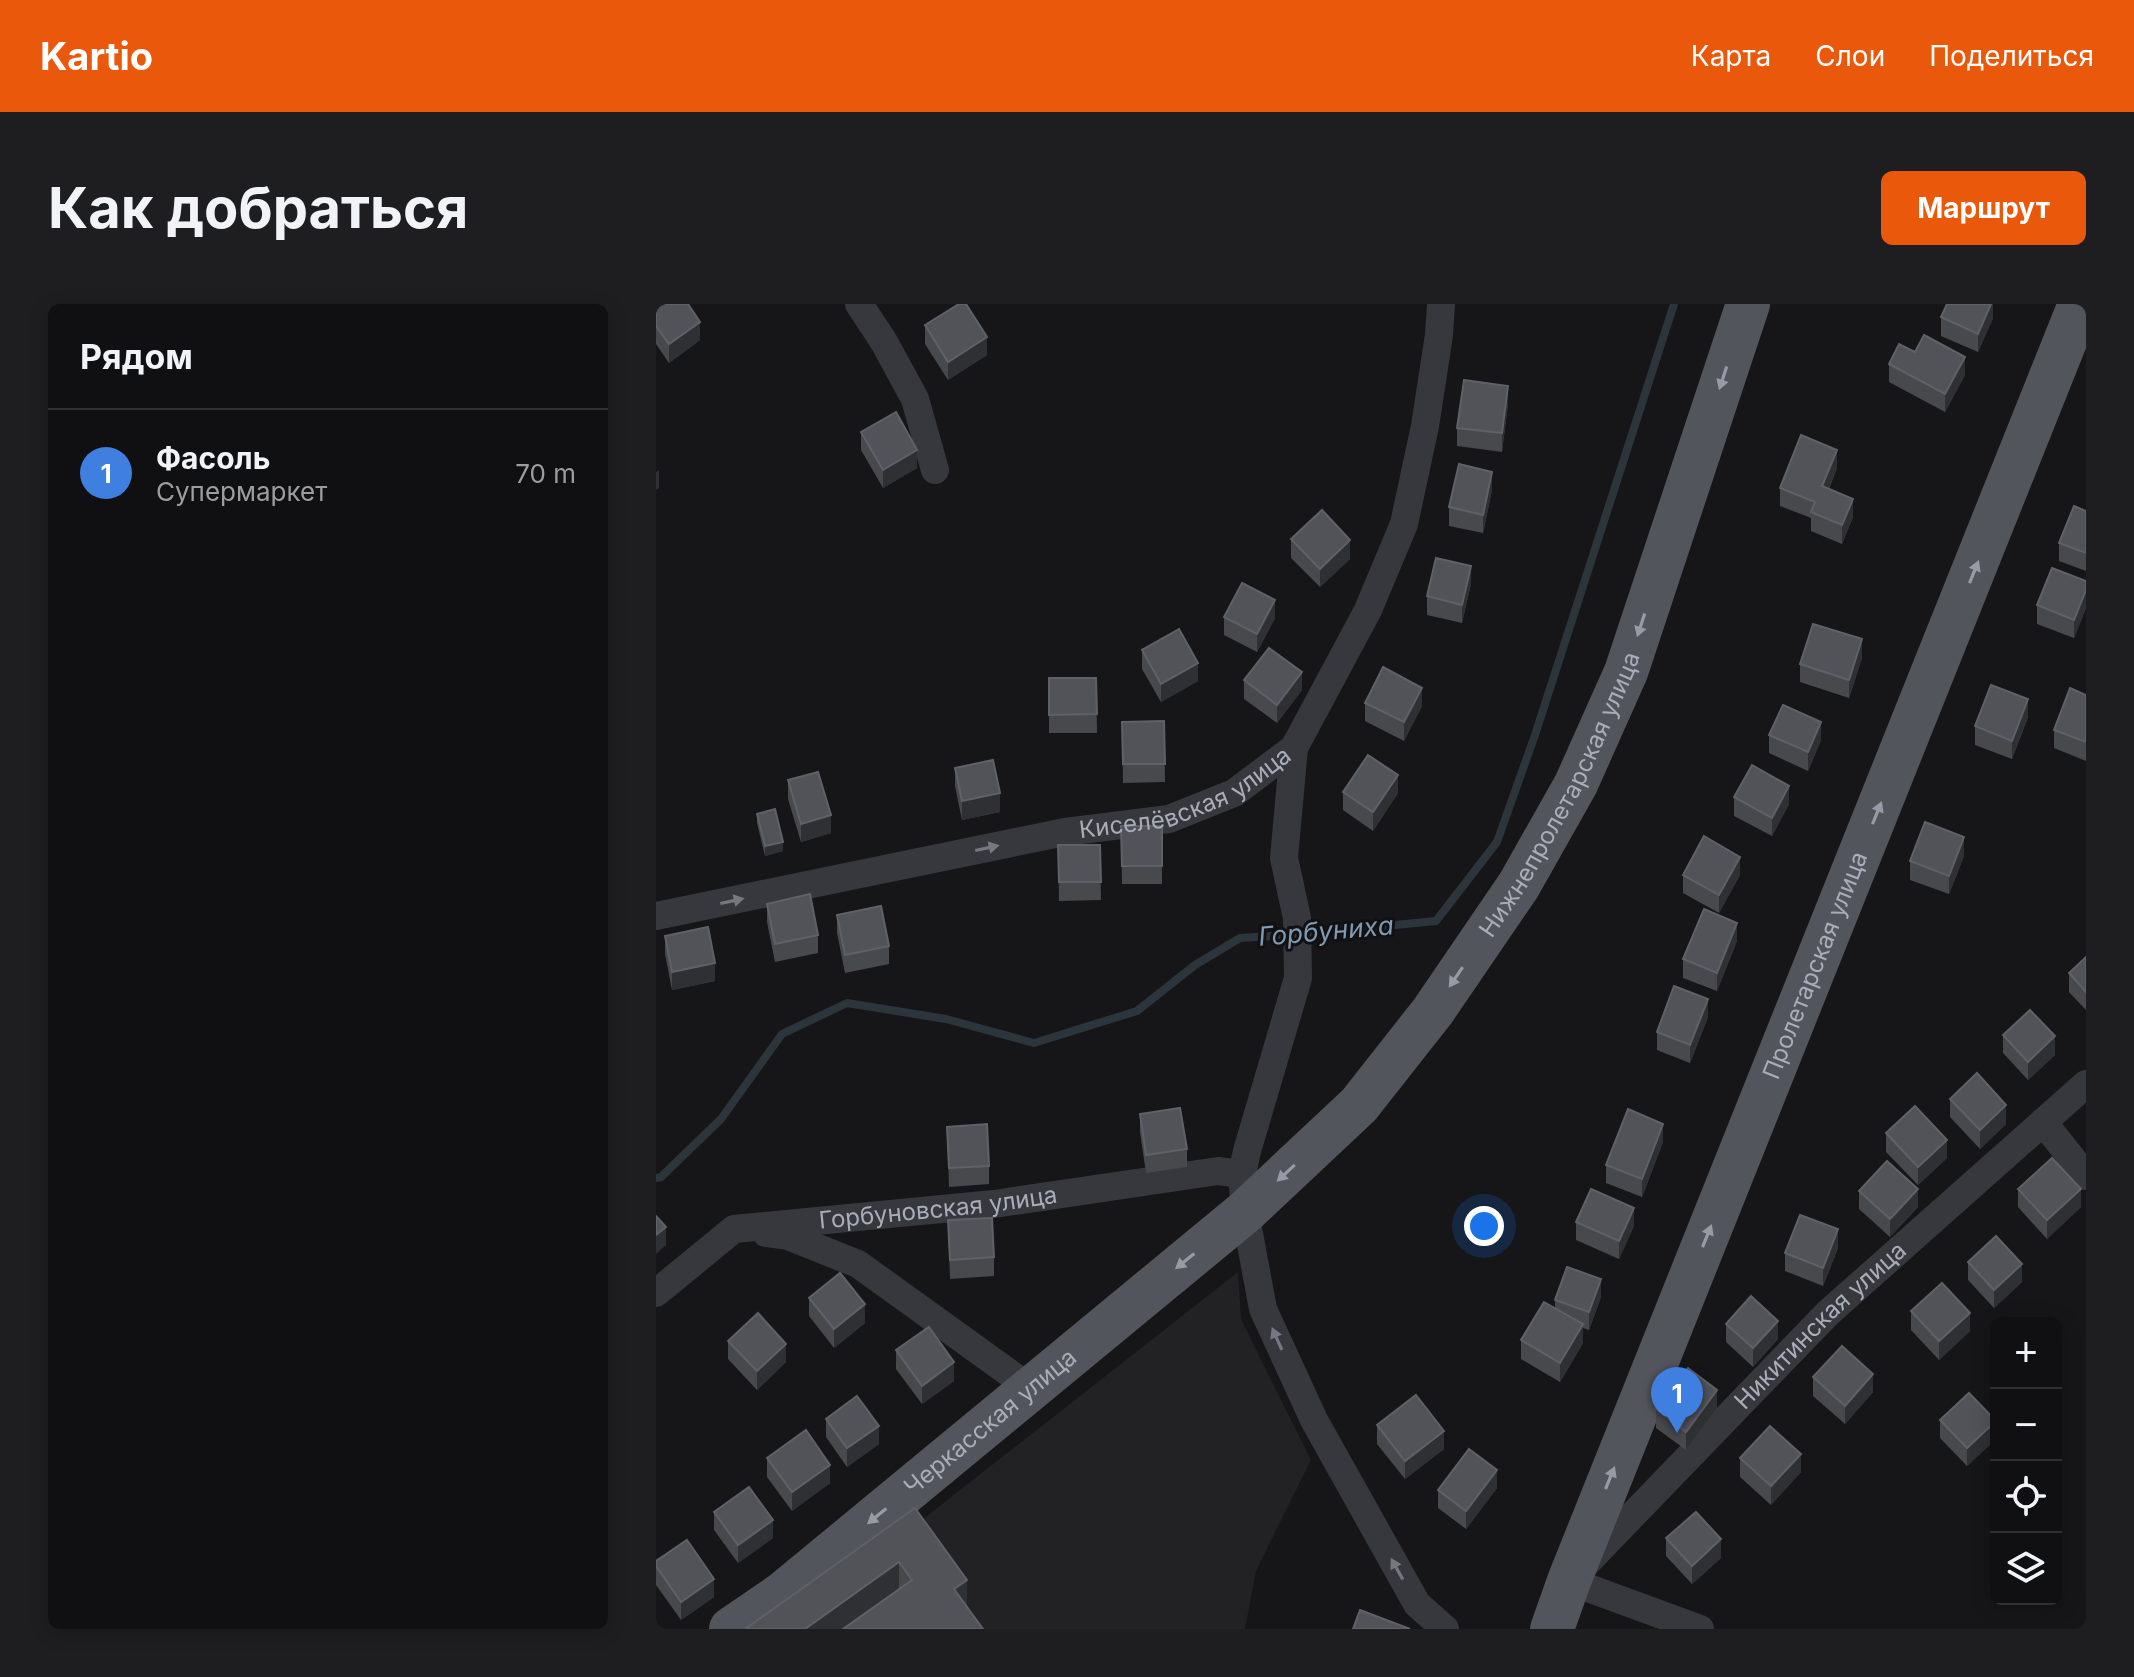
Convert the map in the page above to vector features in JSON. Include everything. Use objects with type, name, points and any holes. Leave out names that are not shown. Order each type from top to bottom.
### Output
[{"type":"main road","name":"Нижнепролетарская улица","points":[[1244,1193],[1359,1105],[1433,1011],[1519,885],[1576,784],[1626,672],[1748,304]]},
{"type":"main road","name":"Пролетарская улица","points":[[1552,1629],[2080,304]]},
{"type":"main road","name":"Черкасская улица","points":[[731,1629],[794,1584],[1008,1410],[1244,1193]]},
{"type":"street","points":[[859,304],[915,399],[935,470]]},
{"type":"street","name":"Киселёвская улица","points":[[656,916],[1065,832],[1169,819],[1234,793],[1294,748],[1368,610],[1404,524],[1425,426],[1441,304]]},
{"type":"street","points":[[1294,748],[1284,858],[1297,918],[1298,978],[1244,1193],[1263,1309],[1314,1420],[1417,1604],[1445,1629]]},
{"type":"street","name":"Никитинская улица","points":[[1569,1581],[1828,1313],[2086,1084]]},
{"type":"street","points":[[2043,1122],[2086,1176]]},
{"type":"street","name":"Горбуновская улица","points":[[734,1229],[994,1204],[1218,1171],[1244,1193]]},
{"type":"street","points":[[656,1293],[734,1229],[788,1236],[858,1264],[1030,1388]]},
{"type":"street","points":[[1569,1581],[1700,1629]]},
{"type":"shaded area","points":[[1238,1272],[1241,1319],[1311,1460],[1256,1571],[1245,1629],[783,1629]]},
{"type":"building","points":[[663,304],[688,304],[700,322],[669,344],[656,326],[656,309]]},
{"type":"building","points":[[959,304],[966,304],[987,337],[948,362],[925,325]]},
{"type":"building","points":[[1947,304],[1991,304],[1978,334],[1941,317]]},
{"type":"building","points":[[1924,335],[1965,357],[1945,394],[1889,364],[1899,344],[1915,352]]},
{"type":"building","points":[[1464,380],[1508,386],[1502,433],[1457,428]]},
{"type":"building","points":[[896,412],[917,450],[883,470],[861,432]]},
{"type":"building","points":[[1801,435],[1837,450],[1822,486],[1853,499],[1842,525],[1811,512],[1815,502],[1780,488]]},
{"type":"building","points":[[1459,464],[1492,472],[1483,515],[1449,507]]},
{"type":"building","points":[[2074,506],[2086,511],[2086,553],[2059,543]]},
{"type":"building","points":[[1322,510],[1350,540],[1320,569],[1291,539]]},
{"type":"building","points":[[1436,558],[1471,566],[1462,605],[1427,596]]},
{"type":"building","points":[[2052,568],[2086,581],[2086,590],[2074,620],[2037,605]]},
{"type":"building","points":[[1242,583],[1275,600],[1257,634],[1224,617]]},
{"type":"building","points":[[1813,624],[1862,639],[1849,680],[1800,664]]},
{"type":"building","points":[[1179,629],[1198,663],[1161,684],[1142,650]]},
{"type":"building","points":[[1269,648],[1302,672],[1277,705],[1244,680]]},
{"type":"building","points":[[1383,667],[1422,688],[1404,722],[1365,703]]},
{"type":"building","points":[[1049,678],[1096,678],[1097,714],[1049,715]]},
{"type":"building","points":[[1991,685],[2028,699],[2012,741],[1975,726]]},
{"type":"building","points":[[2070,688],[2086,695],[2086,742],[2054,730]]},
{"type":"building","points":[[1783,705],[1821,722],[1808,752],[1769,735]]},
{"type":"building","points":[[1164,721],[1165,764],[1123,764],[1122,722]]},
{"type":"building","points":[[1368,755],[1398,775],[1373,812],[1343,792]]},
{"type":"building","points":[[993,760],[1000,793],[962,801],[955,768]]},
{"type":"building","points":[[1752,765],[1789,786],[1772,818],[1734,797]]},
{"type":"building","points":[[818,772],[831,815],[801,824],[788,780]]},
{"type":"building","points":[[775,809],[783,842],[765,846],[757,814]]},
{"type":"building","points":[[1925,822],[1964,837],[1949,876],[1910,861]]},
{"type":"building","points":[[1121,826],[1162,826],[1162,866],[1122,866]]},
{"type":"building","points":[[1704,836],[1740,857],[1719,895],[1683,875]]},
{"type":"building","points":[[1058,845],[1100,845],[1101,882],[1059,882]]},
{"type":"building","points":[[810,894],[818,935],[775,944],[767,904]]},
{"type":"building","points":[[881,906],[889,946],[845,955],[837,915]]},
{"type":"building","points":[[1704,909],[1737,923],[1717,973],[1683,959]]},
{"type":"building","points":[[708,927],[715,963],[672,972],[665,936]]},
{"type":"building","points":[[2086,957],[2086,992],[2069,973]]},
{"type":"building","points":[[1674,986],[1708,999],[1690,1045],[1657,1032]]},
{"type":"building","points":[[2030,1010],[2055,1036],[2028,1062],[2003,1035]]},
{"type":"building","points":[[1977,1073],[2006,1105],[1980,1130],[1950,1099]]},
{"type":"building","points":[[1915,1106],[1947,1140],[1918,1167],[1886,1133]]},
{"type":"building","points":[[1180,1108],[1187,1149],[1146,1155],[1140,1114]]},
{"type":"building","points":[[1628,1109],[1663,1124],[1642,1179],[1606,1165]]},
{"type":"building","points":[[987,1124],[989,1166],[949,1168],[947,1127]]},
{"type":"building","points":[[2052,1158],[2081,1189],[2047,1220],[2018,1189]]},
{"type":"building","points":[[1887,1161],[1918,1189],[1890,1219],[1859,1191]]},
{"type":"building","points":[[1591,1189],[1634,1208],[1619,1241],[1576,1222]]},
{"type":"building","points":[[1800,1215],[1838,1229],[1823,1268],[1785,1253]]},
{"type":"building","points":[[656,1216],[666,1227],[656,1235]]},
{"type":"building","points":[[992,1218],[994,1257],[950,1260],[948,1220]]},
{"type":"building","points":[[1996,1236],[2022,1264],[1994,1290],[1968,1262]]},
{"type":"building","points":[[1567,1267],[1601,1279],[1589,1312],[1555,1300]]},
{"type":"building","points":[[840,1273],[865,1304],[834,1329],[809,1298]]},
{"type":"building","points":[[1942,1283],[1970,1313],[1939,1341],[1911,1311]]},
{"type":"building","points":[[1751,1296],[1778,1321],[1753,1348],[1726,1324]]},
{"type":"building","points":[[1544,1302],[1583,1324],[1560,1363],[1521,1340]]},
{"type":"building","points":[[758,1313],[786,1344],[757,1371],[728,1341]]},
{"type":"building","points":[[929,1327],[954,1362],[922,1386],[896,1350]]},
{"type":"building","points":[[1842,1346],[1873,1374],[1845,1406],[1813,1377]]},
{"type":"building","points":[[1688,1368],[1717,1390],[1686,1432],[1656,1409]]},
{"type":"building","points":[[1969,1393],[1990,1415],[1990,1427],[1967,1448],[1940,1420]]},
{"type":"building","points":[[1416,1395],[1444,1431],[1405,1461],[1377,1425]]},
{"type":"building","points":[[857,1396],[879,1426],[847,1448],[826,1419]]},
{"type":"building","points":[[1770,1426],[1801,1454],[1771,1486],[1740,1458]]},
{"type":"building","points":[[806,1430],[830,1465],[792,1492],[767,1458]]},
{"type":"building","points":[[1469,1449],[1497,1470],[1466,1511],[1438,1490]]},
{"type":"building","points":[[749,1487],[773,1520],[738,1545],[714,1512]]},
{"type":"building","points":[[915,1508],[967,1580],[954,1589],[983,1629],[843,1629],[912,1580],[899,1562],[805,1629],[745,1629]]},
{"type":"building","points":[[1696,1512],[1721,1539],[1692,1566],[1666,1538]]},
{"type":"building","points":[[687,1540],[714,1579],[681,1602],[656,1566],[656,1561]]},
{"type":"building","points":[[1360,1610],[1410,1629],[1353,1629]]},
{"type":"waterway","name":"Горбуниха","points":[[1304,934],[1436,921],[1497,842],[1535,735],[1674,304]]},
{"type":"waterway","name":"Горбуниха","points":[[656,1178],[661,1177],[721,1119],[782,1034],[847,1003],[946,1019],[1034,1043],[1137,1011],[1195,965],[1240,938],[1290,935]]},
{"type":"place","name":"Фасоль","points":[[1677,1433]]}]
